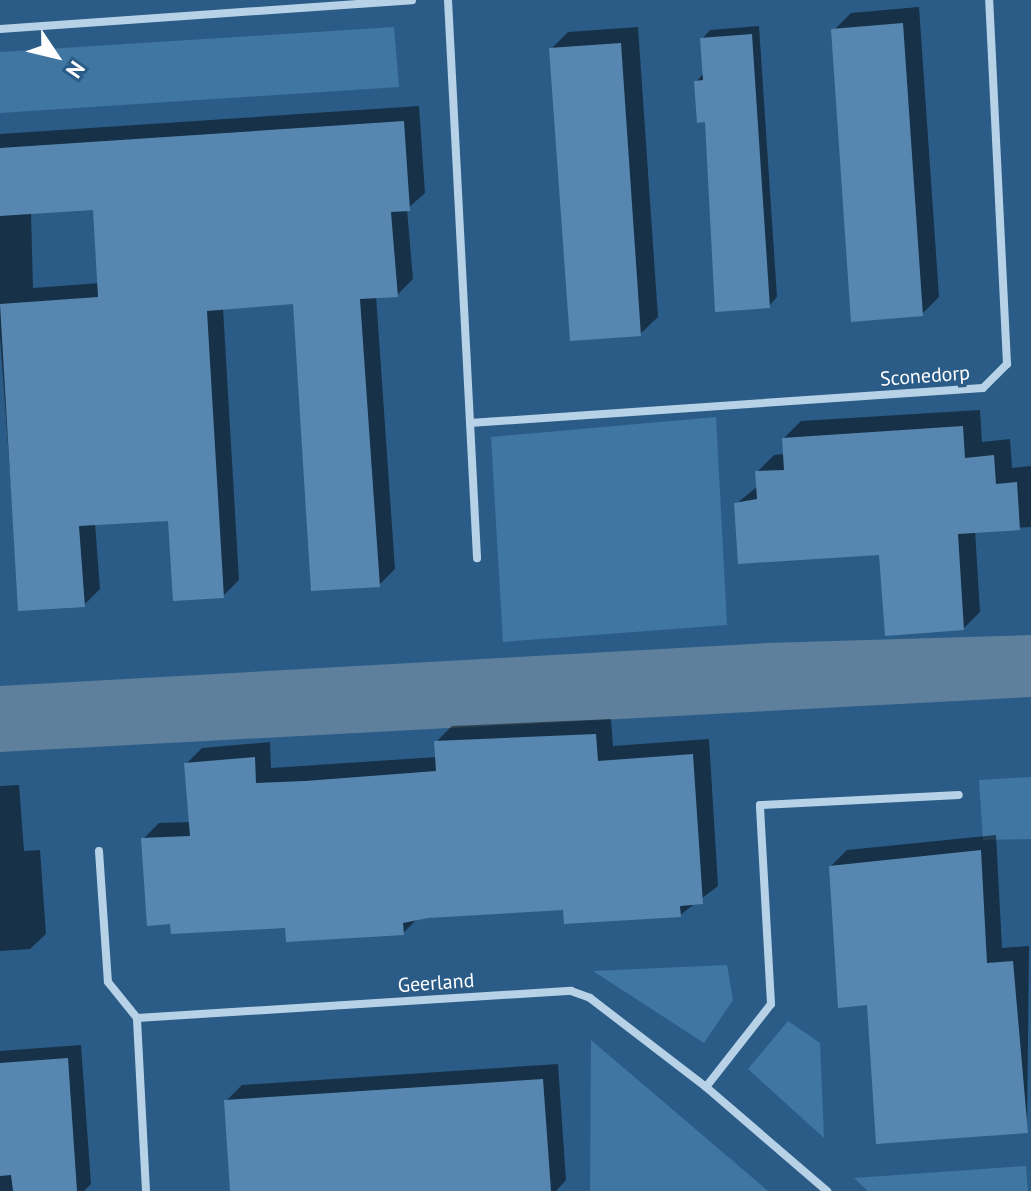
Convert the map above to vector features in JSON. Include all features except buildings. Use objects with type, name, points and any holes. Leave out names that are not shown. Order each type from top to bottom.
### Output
[{"type":"street","points":[[0,29],[412,0]]},
{"type":"street","points":[[448,0],[477,558]]},
{"type":"street","name":"Sconedorp","points":[[470,423],[983,388],[1007,364],[989,0]]},
{"type":"street","points":[[706,1087],[771,1004],[760,805],[959,795]]},
{"type":"street","points":[[99,851],[108,982],[137,1018],[146,1191]]},
{"type":"street","name":"Geerland","points":[[137,1018],[571,991],[590,998],[706,1087],[827,1191]]},
{"type":"shaded area","points":[[394,27],[399,87],[0,113],[0,52]]},
{"type":"shaded area","points":[[716,417],[727,625],[503,642],[491,437]]},
{"type":"shaded area","points":[[1031,635],[1031,697],[0,752],[0,686],[767,643]]},
{"type":"shaded area","points":[[1031,777],[1031,839],[983,840],[979,780]]},
{"type":"shaded area","points":[[727,965],[733,1000],[704,1043],[593,971]]},
{"type":"shaded area","points":[[788,1021],[820,1043],[824,1138],[748,1069]]},
{"type":"shaded area","points":[[591,1040],[768,1191],[590,1191]]},
{"type":"shaded area","points":[[1026,1166],[1028,1191],[868,1191],[854,1178]]}]
